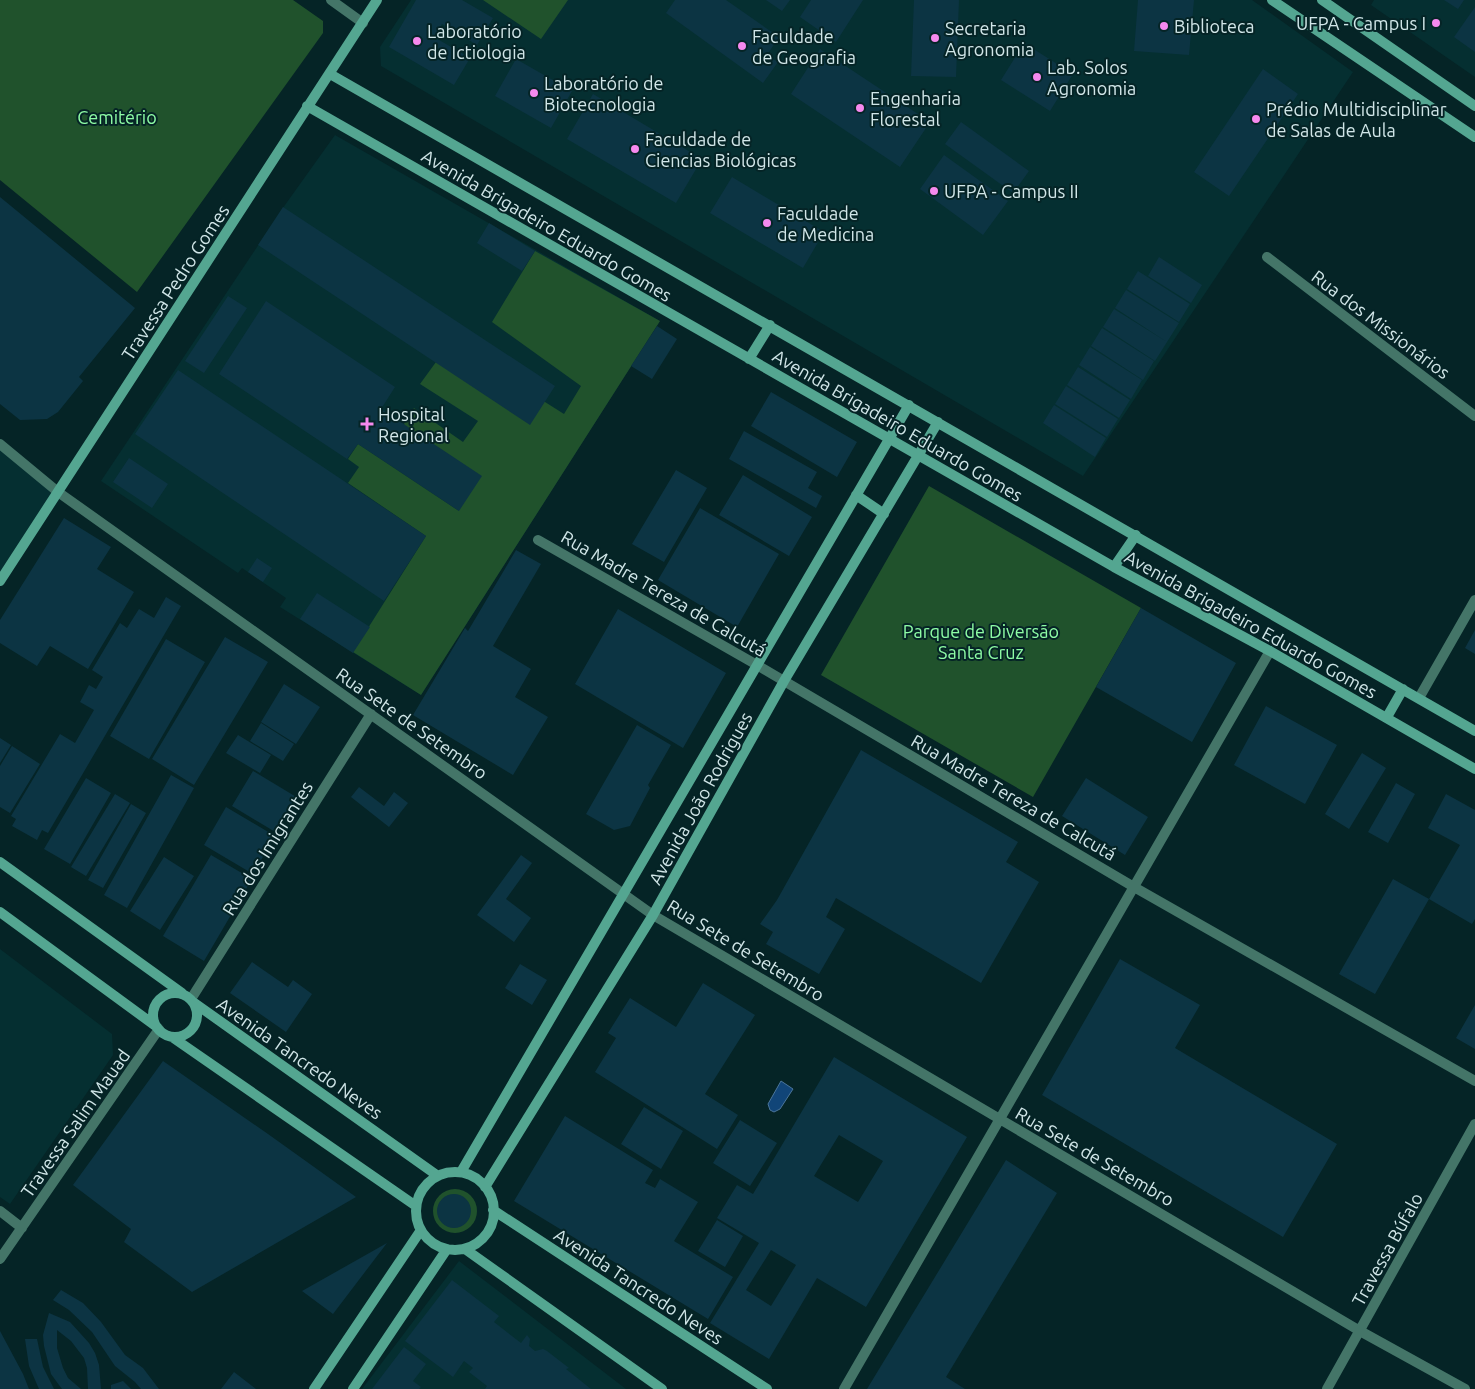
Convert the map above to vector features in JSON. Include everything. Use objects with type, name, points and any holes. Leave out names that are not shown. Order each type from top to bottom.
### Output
[{"type":"street","points":[[331,0],[363,23]]},
{"type":"street","name":"Travessa Pedro Gomes","points":[[0,581],[307,106],[378,0]]},
{"type":"street","points":[[1272,0],[1475,138]]},
{"type":"street","points":[[1322,0],[1475,106]]},
{"type":"street","name":"Avenida Brigadeiro Eduardo Gomes","points":[[330,74],[1475,730]]},
{"type":"street","name":"Avenida Brigadeiro Eduardo Gomes","points":[[307,106],[918,456],[1114,567],[1387,717],[1475,769]]},
{"type":"street","name":"Rua dos Missionários","points":[[1267,257],[1475,416]]},
{"type":"street","points":[[750,359],[770,326]]},
{"type":"street","name":"Avenida João Rodrigues","points":[[461,1172],[909,405]]},
{"type":"street","name":"Avenida João Rodrigues","points":[[485,1187],[653,915],[784,681],[938,422]]},
{"type":"street","name":"Rua Sete de Setembro","points":[[0,444],[58,492],[653,915],[1360,1331],[1465,1389]]},
{"type":"street","points":[[856,495],[884,514]]},
{"type":"street","points":[[1114,567],[1136,535]]},
{"type":"street","name":"Rua Madre Tereza de Calcutá","points":[[538,540],[757,665],[1134,886],[1475,1081]]},
{"type":"street","points":[[1419,698],[1475,600]]},
{"type":"street","points":[[844,1389],[1270,652]]},
{"type":"street","points":[[1387,717],[1403,689]]},
{"type":"street","name":"Rua dos Imigrantes","points":[[192,1000],[371,714]]},
{"type":"street","points":[[0,862],[192,1000],[198,1016],[196,1023],[186,1034],[172,1037]]},
{"type":"street","points":[[0,912],[166,1035],[172,1037],[416,1206]]},
{"type":"street","points":[[158,1028],[153,1014],[158,1001],[168,993],[182,993]]},
{"type":"street","name":"Avenida Tancredo Neves","points":[[192,1000],[438,1176]]},
{"type":"street","name":"Travessa Salim Mauad","points":[[0,1260],[158,1028]]},
{"type":"street","name":"Travessa Búfalo","points":[[1327,1389],[1475,1124]]},
{"type":"street","points":[[449,1172],[461,1172],[474,1178],[485,1187],[491,1198],[494,1210],[492,1223],[486,1234],[477,1243],[465,1248],[448,1250],[430,1241],[421,1230],[416,1216],[416,1206],[420,1194],[427,1183],[449,1172]]},
{"type":"street","name":"Avenida Tancredo Neves","points":[[494,1210],[767,1389]]},
{"type":"street","points":[[0,1211],[22,1228]]},
{"type":"street","points":[[314,1389],[421,1230]]},
{"type":"street","points":[[465,1248],[662,1389]]},
{"type":"street","points":[[353,1389],[448,1250]]},
{"type":"shaded area","name":"UFPA - Campus II","points":[[411,0],[1252,0],[1353,72],[1083,476],[381,66],[380,47]]},
{"type":"shaded area","name":"UFPA - Campus I","points":[[1374,0],[1475,0],[1475,77],[1371,5]]},
{"type":"shaded area","name":"Hospital Regional","points":[[335,135],[660,321],[421,695],[280,607],[286,598],[242,568],[238,573],[101,481],[285,205]]},
{"type":"shaded area","points":[[0,450],[52,492],[0,572]]},
{"type":"shaded area","points":[[0,949],[112,1034],[113,1055],[10,1204],[0,1197]]},
{"type":"shaded area","points":[[459,1261],[626,1389],[362,1389]]},
{"type":"green space","name":"Cemitério","points":[[0,0],[293,0],[323,21],[323,33],[137,292],[0,180]]},
{"type":"green space","points":[[483,0],[568,0],[541,39]]},
{"type":"green space","points":[[535,251],[660,321],[421,695],[353,652],[426,536],[348,483],[359,467],[348,459],[358,444],[459,511],[404,424],[414,408],[463,442],[478,421],[420,384],[436,362],[545,402],[564,414],[581,386],[492,322]]},
{"type":"green space","name":"Parque de Diversão Santa Cruz","points":[[929,486],[1141,608],[1033,797],[821,675]]},
{"type":"green space","points":[[455,1189],[467,1193],[473,1199],[477,1211],[473,1223],[467,1229],[455,1233],[443,1229],[437,1223],[433,1211],[437,1199],[443,1193]]},
{"type":"water","points":[[781,1081],[793,1089],[780,1109],[774,1112],[770,1110],[768,1104]]},
{"type":"building","name":"Laboratório de Ictiologia","points":[[416,0],[462,0],[493,18],[477,45],[442,24],[434,37],[470,58],[454,85],[389,47]]},
{"type":"building","name":"Faculdade de Geografia","points":[[675,0],[726,0],[779,37],[767,55],[778,62],[763,83],[666,13]]},
{"type":"building","points":[[766,0],[790,0],[782,11]]},
{"type":"building","points":[[811,0],[863,0],[836,42],[800,17]]},
{"type":"building","name":"Secretaria Agronomia","points":[[914,0],[959,0],[956,77],[911,76]]},
{"type":"building","name":"Biblioteca","points":[[1138,0],[1194,0],[1189,55],[1134,51]]},
{"type":"building","points":[[1444,0],[1464,0],[1458,9]]},
{"type":"building","points":[[1475,7],[1475,52],[1454,37]]},
{"type":"building","name":"Lab. Solos Agronomia","points":[[1024,43],[1073,74],[1050,111],[1001,80]]},
{"type":"building","name":"Engenharia Florestal","points":[[820,49],[930,122],[900,167],[791,94]]},
{"type":"building","name":"Laboratório de Biotecnologia","points":[[516,59],[572,91],[551,128],[495,96]]},
{"type":"building","name":"Prédio Multidisciplinar de Salas de Aula","points":[[1263,69],[1298,94],[1229,196],[1194,172]]},
{"type":"building","name":"Faculdade de Ciencias Biológicas","points":[[593,94],[702,159],[676,203],[567,139]]},
{"type":"building","points":[[961,122],[1029,171],[1013,193],[945,144]]},
{"type":"building","points":[[944,155],[1008,201],[983,235],[920,189]]},
{"type":"building","name":"Faculdade de Medicina","points":[[732,177],[824,232],[803,268],[710,213]]},
{"type":"building","points":[[0,197],[135,308],[79,377],[83,381],[58,412],[47,419],[20,420],[0,404]]},
{"type":"building","points":[[283,207],[555,386],[530,425],[258,245]]},
{"type":"building","points":[[489,223],[535,251],[522,271],[477,243]]},
{"type":"building","points":[[1159,257],[1202,285],[1191,303],[1148,276]]},
{"type":"building","points":[[1138,271],[1190,304],[1179,322],[1127,289]]},
{"type":"building","points":[[1126,290],[1179,323],[1167,342],[1115,308]]},
{"type":"building","points":[[228,296],[247,308],[204,373],[185,361]]},
{"type":"building","points":[[266,301],[395,387],[381,409],[482,476],[459,511],[358,444],[347,459],[219,374]]},
{"type":"building","points":[[1114,309],[1167,342],[1155,361],[1103,327]]},
{"type":"building","points":[[657,326],[677,339],[652,379],[631,366]]},
{"type":"building","points":[[1102,328],[1154,361],[1143,380],[1091,346]]},
{"type":"building","points":[[1090,347],[1142,380],[1131,399],[1079,365]]},
{"type":"building","points":[[1078,367],[1130,400],[1119,418],[1067,385]]},
{"type":"building","points":[[178,370],[426,536],[384,601],[135,434]]},
{"type":"building","points":[[1066,386],[1118,419],[1107,437],[1055,404]]},
{"type":"building","points":[[771,392],[857,442],[837,477],[751,426]]},
{"type":"building","points":[[1054,405],[1106,438],[1095,457],[1043,423]]},
{"type":"building","points":[[744,431],[817,472],[808,488],[822,496],[816,508],[729,459]]},
{"type":"building","points":[[129,458],[168,484],[152,508],[113,482]]},
{"type":"building","points":[[676,470],[707,488],[664,562],[632,544]]},
{"type":"building","points":[[743,475],[812,517],[789,556],[719,515]]},
{"type":"building","points":[[700,508],[779,554],[737,627],[658,580]]},
{"type":"building","points":[[64,518],[111,547],[97,569],[134,592],[88,669],[50,646],[37,666],[0,643],[0,620]]},
{"type":"building","points":[[516,550],[541,564],[493,646],[531,669],[515,697],[548,717],[513,775],[413,715],[465,628],[468,631]]},
{"type":"building","points":[[257,558],[272,568],[263,582],[248,572]]},
{"type":"building","points":[[317,593],[370,627],[353,653],[300,619]]},
{"type":"building","points":[[166,597],[181,606],[48,833],[42,830],[37,840],[12,826],[16,819],[11,816],[60,734],[75,743],[94,710],[80,702],[89,685],[96,689],[103,677],[92,670],[120,623],[127,628],[139,609],[154,618]]},
{"type":"building","points":[[1141,608],[1236,663],[1192,742],[1096,687]]},
{"type":"building","points":[[618,609],[726,673],[683,748],[575,684]]},
{"type":"building","points":[[1475,630],[1475,654],[1465,648]]},
{"type":"building","points":[[225,637],[268,662],[194,785],[152,759]]},
{"type":"building","points":[[166,639],[205,662],[149,759],[110,736]]},
{"type":"building","points":[[284,684],[320,707],[296,744],[261,722]]},
{"type":"building","points":[[1266,706],[1337,745],[1305,804],[1234,765]]},
{"type":"building","points":[[261,723],[294,744],[283,761],[250,741]]},
{"type":"building","points":[[637,725],[671,745],[648,785],[650,788],[630,826],[614,830],[586,814]]},
{"type":"building","points":[[238,735],[271,755],[260,773],[226,753]]},
{"type":"building","points":[[0,738],[11,745],[0,763]]},
{"type":"building","points":[[12,746],[40,764],[10,813],[0,807],[0,766]]},
{"type":"building","points":[[861,750],[1018,842],[1006,862],[1039,882],[981,983],[836,898],[826,917],[845,929],[819,974],[766,944],[773,932],[760,924],[777,900]]},
{"type":"building","points":[[1362,753],[1386,768],[1349,829],[1325,814]]},
{"type":"building","points":[[253,771],[298,798],[277,833],[232,806]]},
{"type":"building","points":[[171,775],[194,788],[127,908],[104,895]]},
{"type":"building","points":[[86,778],[111,793],[70,864],[44,849]]},
{"type":"building","points":[[1086,778],[1148,817],[1125,855],[1062,816]]},
{"type":"building","points":[[1396,783],[1415,794],[1388,843],[1368,832]]},
{"type":"building","points":[[359,787],[384,806],[394,792],[408,803],[389,827],[351,797]]},
{"type":"building","points":[[115,794],[130,803],[86,876],[71,867]]},
{"type":"building","points":[[1446,794],[1475,810],[1475,919],[1472,924],[1429,899],[1460,845],[1428,828]]},
{"type":"building","points":[[131,804],[146,813],[103,888],[88,880]]},
{"type":"building","points":[[226,807],[275,836],[253,874],[204,845]]},
{"type":"building","points":[[211,855],[252,879],[204,961],[163,936]]},
{"type":"building","points":[[521,855],[532,863],[506,899],[531,918],[514,942],[477,915]]},
{"type":"building","points":[[164,857],[194,876],[160,930],[130,911]]},
{"type":"building","points":[[1393,879],[1429,899],[1375,994],[1339,974]]},
{"type":"building","points":[[1120,959],[1200,1005],[1175,1048],[1337,1144],[1283,1237],[1042,1095]]},
{"type":"building","points":[[252,962],[288,987],[293,980],[312,994],[286,1032],[230,993]]},
{"type":"building","points":[[520,964],[547,980],[532,1005],[505,988]]},
{"type":"building","points":[[703,983],[755,1015],[705,1094],[738,1115],[717,1149],[595,1072],[616,1038],[608,1033],[630,998],[676,1027]]},
{"type":"building","points":[[1475,1005],[1475,1049],[1456,1038]]},
{"type":"building","points":[[834,1057],[967,1137],[866,1307],[817,1278],[769,1359],[710,1323],[759,1243],[717,1218],[737,1185],[753,1194]],"holes":[[[839,1135],[883,1161],[858,1202],[814,1176]],[[771,1250],[796,1265],[771,1306],[746,1290]]]},
{"type":"building","points":[[163,1061],[356,1197],[192,1292],[124,1242],[131,1229],[73,1185]]},
{"type":"building","points":[[644,1107],[683,1131],[661,1169],[621,1144]]},
{"type":"building","points":[[565,1116],[653,1170],[645,1183],[655,1188],[660,1179],[698,1202],[674,1241],[733,1277],[708,1319],[514,1201]]},
{"type":"building","points":[[740,1120],[777,1143],[750,1186],[713,1163]]},
{"type":"building","points":[[1006,1160],[1057,1193],[946,1377],[965,1389],[867,1389]]},
{"type":"building","points":[[454,1194],[461,1195],[466,1199],[470,1204],[470,1218],[466,1223],[461,1227],[454,1228],[447,1227],[442,1223],[438,1218],[437,1211],[438,1204],[442,1199],[447,1195]]},
{"type":"building","points":[[717,1220],[743,1236],[725,1267],[698,1251]]},
{"type":"building","points":[[387,1243],[333,1314],[302,1291]]},
{"type":"building","points":[[452,1280],[499,1316],[494,1322],[521,1343],[527,1335],[530,1339],[529,1346],[535,1351],[543,1349],[547,1351],[569,1368],[566,1369],[591,1389],[485,1389],[487,1386],[469,1372],[473,1368],[464,1361],[453,1377],[405,1341]]},
{"type":"building","points":[[61,1290],[83,1303],[101,1322],[125,1355],[143,1368],[159,1389],[141,1389],[115,1366],[92,1332],[69,1310],[53,1300]]},
{"type":"building","points":[[49,1313],[70,1322],[89,1343],[99,1365],[101,1389],[88,1389],[87,1368],[84,1358],[71,1341],[57,1330],[57,1348],[63,1368],[68,1378],[81,1389],[62,1389],[51,1374],[43,1335]]},
{"type":"building","points":[[0,1331],[23,1374],[29,1389],[0,1389]]},
{"type":"building","points":[[25,1339],[37,1339],[43,1367],[54,1389],[39,1389],[29,1366]]},
{"type":"building","points":[[404,1347],[426,1364],[413,1381],[421,1387],[419,1389],[372,1389]]},
{"type":"building","points":[[234,1372],[256,1389],[221,1389]]},
{"type":"building","points":[[123,1381],[131,1389],[111,1389],[111,1385]]},
{"type":"place","name":"UFPA - Campus I","points":[[1436,23]]},
{"type":"place","name":"Biblioteca","points":[[1164,26]]},
{"type":"place","name":"Secretaria Agronomia","points":[[935,38]]},
{"type":"place","name":"Laboratório de Ictiologia","points":[[417,41]]},
{"type":"place","name":"Faculdade de Geografia","points":[[742,46]]},
{"type":"place","name":"Lab. Solos Agronomia","points":[[1037,77]]},
{"type":"place","name":"Laboratório de Biotecnologia","points":[[534,93]]},
{"type":"place","name":"Engenharia Florestal","points":[[860,108]]},
{"type":"place","name":"Prédio Multidisciplinar de Salas de Aula","points":[[1256,119]]},
{"type":"place","name":"Faculdade de Ciencias Biológicas","points":[[635,149]]},
{"type":"place","name":"UFPA - Campus II","points":[[934,191]]},
{"type":"place","name":"Faculdade de Medicina","points":[[767,223]]},
{"type":"place","name":"Hospital Regional","points":[[367,424]]}]
